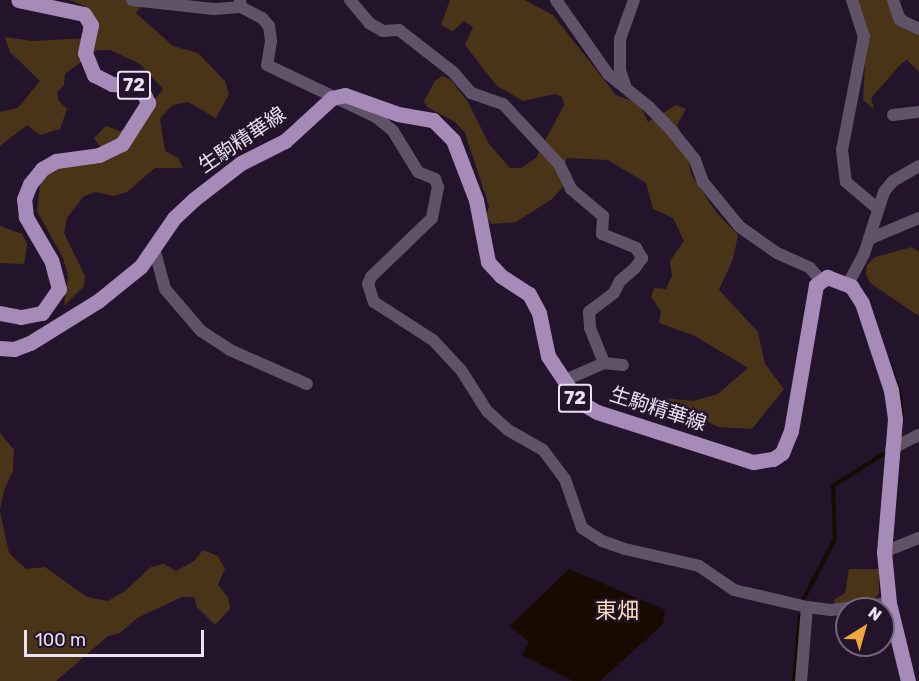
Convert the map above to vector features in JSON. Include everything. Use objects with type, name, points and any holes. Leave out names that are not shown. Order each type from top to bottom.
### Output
[{"type":"main road","name":"72","points":[[0,313],[21,317],[42,313],[59,289],[51,260],[26,217],[24,199],[30,184],[42,169],[56,161],[99,155],[122,144],[148,103],[141,87],[111,84],[94,75],[85,53],[91,25],[84,14],[18,0]]},
{"type":"main road","name":"生駒精華線","points":[[0,348],[14,349],[30,343],[98,301],[132,275],[154,249],[174,218],[193,200],[241,163],[285,141],[332,98],[345,95],[398,114],[433,120],[444,127],[453,140],[476,200],[488,262],[501,276],[529,294],[538,313],[548,356],[563,381],[586,407],[765,462],[782,453],[791,431],[813,291],[820,279]]},
{"type":"main road","points":[[820,279],[827,277],[848,284],[862,303],[891,390],[895,419],[884,552],[888,597]]},
{"type":"main road","points":[[895,628],[908,681]]},
{"type":"street","points":[[132,0],[214,9],[241,4],[262,18],[269,26],[271,41],[267,64],[385,123],[418,172],[435,179],[438,187],[428,224],[371,277],[368,284],[374,302],[433,340],[461,370],[486,411],[508,430],[543,450],[565,479],[582,528],[602,541],[626,549],[699,566],[734,590],[807,607],[835,610]]},
{"type":"street","points":[[350,0],[369,23],[382,31],[399,30],[453,72],[471,93],[503,104],[559,164],[571,189],[603,216],[602,234],[636,248],[642,258],[635,268],[620,281],[614,293],[589,312],[590,328],[604,363]]},
{"type":"street","points":[[556,0],[608,74],[671,130],[695,160],[703,182],[740,227],[777,253],[810,268],[820,279]]},
{"type":"street","points":[[852,0],[864,36],[842,150],[846,182],[876,207]]},
{"type":"street","points":[[893,0],[900,20],[919,29]]},
{"type":"street","points":[[626,88],[620,71],[620,39],[631,1]]},
{"type":"street","points":[[893,114],[919,112]]},
{"type":"street","points":[[848,284],[869,239],[876,207],[893,180],[919,166]]},
{"type":"street","points":[[869,239],[919,218]]},
{"type":"street","points":[[154,249],[165,289],[201,331],[230,350],[307,384]]},
{"type":"street","points":[[563,381],[604,363],[623,365]]},
{"type":"street","points":[[891,448],[919,435]]},
{"type":"street","points":[[884,552],[919,538]]},
{"type":"street","points":[[801,681],[807,607]]},
{"type":"shaded area","points":[[70,0],[159,0],[142,5],[136,13],[173,46],[198,53],[225,81],[229,94],[216,118],[188,102],[173,105],[160,118],[165,151],[178,158],[183,168],[155,168],[127,192],[114,196],[96,192],[84,196],[67,218],[64,233],[85,276],[84,286],[64,306],[68,276],[63,258],[37,211],[41,177],[62,158],[84,165],[97,160],[102,150],[94,138],[106,126],[120,131],[134,126],[163,89],[140,64],[110,50],[97,50],[65,74],[64,85],[57,92],[59,101],[67,109],[60,129],[40,135],[27,125],[0,146],[0,112],[18,108],[40,81],[10,52],[5,37],[33,41],[89,38],[92,19],[87,7]]},
{"type":"shaded area","points":[[450,0],[525,0],[553,15],[616,95],[640,104],[648,122],[676,105],[686,109],[677,125],[687,145],[691,174],[716,212],[738,235],[733,259],[719,290],[758,332],[765,364],[784,389],[752,429],[718,427],[663,398],[693,401],[718,394],[748,368],[695,336],[659,323],[661,311],[651,297],[654,288],[666,289],[672,276],[670,261],[684,241],[673,218],[653,209],[646,183],[608,160],[567,158],[561,170],[567,182],[552,199],[516,222],[491,224],[486,217],[489,206],[465,133],[455,122],[427,107],[424,101],[435,81],[442,76],[451,80],[468,102],[489,144],[510,168],[521,168],[536,158],[564,105],[562,97],[555,94],[523,101],[497,86],[465,45],[473,27],[464,21],[453,31],[441,25]]},
{"type":"shaded area","points":[[856,0],[894,0],[919,31],[919,72],[907,60],[901,64],[871,98],[874,109],[863,100],[867,27]]},
{"type":"shaded area","points":[[0,226],[22,234],[27,244],[24,264],[0,263]]},
{"type":"shaded area","points":[[912,247],[919,252],[919,316],[870,283],[866,274],[867,265],[875,257]]},
{"type":"shaded area","points":[[0,433],[14,450],[13,471],[4,490],[0,510]]},
{"type":"shaded area","points":[[0,511],[9,553],[26,569],[45,567],[87,597],[108,601],[125,591],[151,567],[164,564],[176,571],[194,561],[203,550],[218,556],[225,569],[218,585],[228,597],[230,609],[215,625],[197,607],[194,597],[182,597],[137,618],[120,633],[108,636],[56,681],[0,681]]},
{"type":"shaded area","points":[[569,569],[665,610],[663,624],[600,681],[573,681],[522,655],[529,642],[510,626]]},
{"type":"shaded area","points":[[849,569],[879,569],[879,593],[876,597],[839,597],[845,593]]},
{"type":"waterway","points":[[890,365],[900,395],[902,419]]},
{"type":"waterway","points":[[802,602],[835,539],[833,486],[883,454]]},
{"type":"waterway","points":[[794,681],[800,615]]},
{"type":"district","name":"東畑","points":[[617,611]]}]
